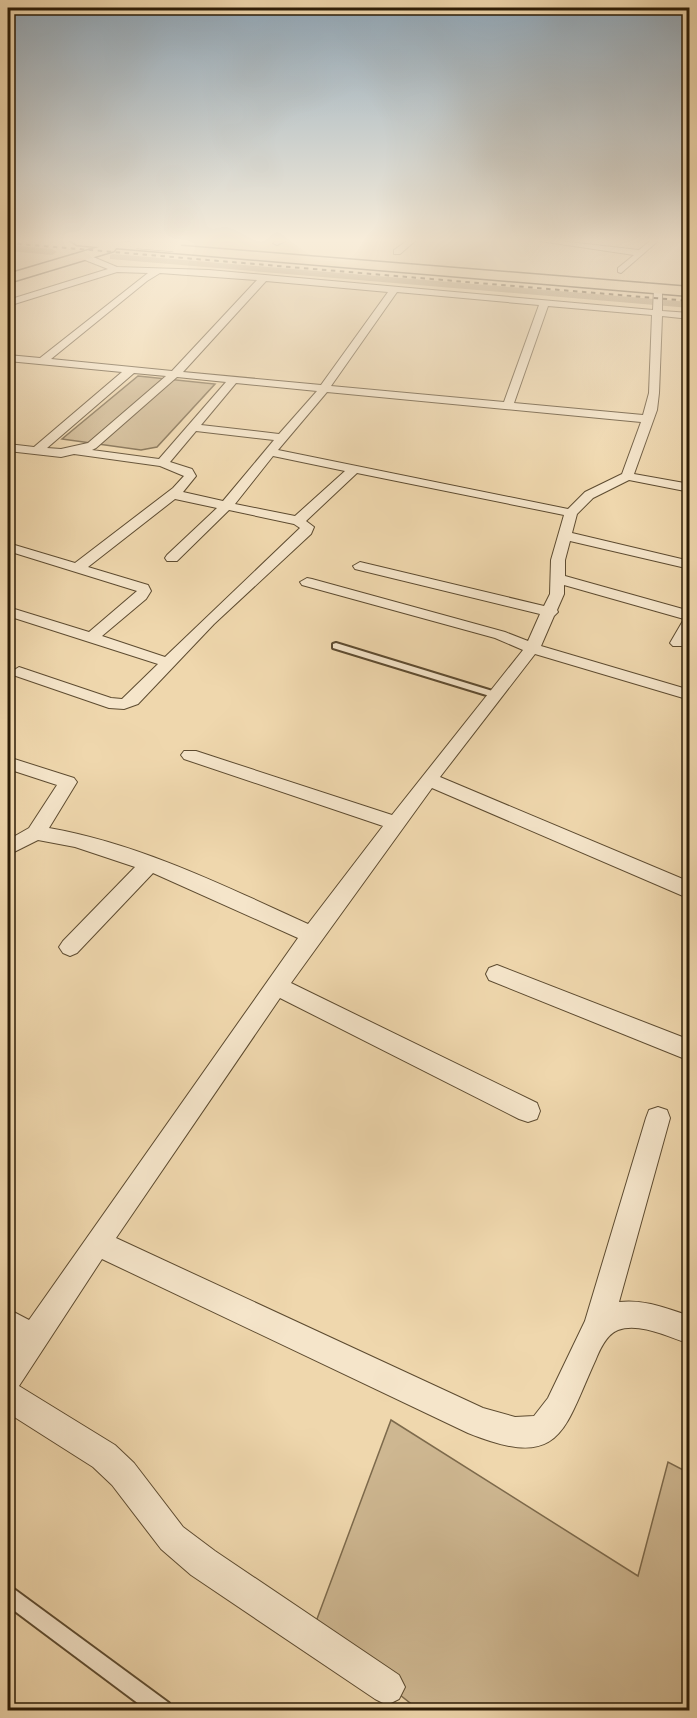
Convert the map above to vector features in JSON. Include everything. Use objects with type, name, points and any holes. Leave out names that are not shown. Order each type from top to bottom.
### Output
[{"type":"street","points":[[42,361],[92,321]]},
{"type":"street","points":[[8,448],[61,453],[92,446],[175,374],[224,321]]},
{"type":"street","points":[[172,558],[225,507],[326,387],[372,321]]},
{"type":"street","points":[[508,405],[538,321]]},
{"type":"street","points":[[627,476],[654,393],[656,321]]},
{"type":"street","points":[[8,358],[647,419]]},
{"type":"street","points":[[35,452],[131,370]]},
{"type":"street","points":[[162,463],[233,380]]},
{"type":"street","points":[[192,427],[282,438]]},
{"type":"street","points":[[77,451],[162,463],[188,472],[190,476],[188,482],[79,567]]},
{"type":"street","points":[[270,452],[571,513]]},
{"type":"street","points":[[298,521],[354,469]]},
{"type":"street","points":[[8,1376],[97,1243],[312,935],[395,823],[532,648],[557,594],[558,560],[571,513],[589,495],[627,476],[690,488]]},
{"type":"street","points":[[19,672],[109,703],[124,704],[139,694],[210,621],[306,531],[305,524],[298,521],[172,494]]},
{"type":"street","points":[[564,535],[690,565]]},
{"type":"street","points":[[8,548],[137,585],[144,591],[92,637]]},
{"type":"street","points":[[360,566],[550,612]]},
{"type":"street","points":[[559,579],[690,616]]},
{"type":"street","points":[[307,582],[500,635],[532,648],[690,695]]},
{"type":"street","points":[[8,611],[169,663]]},
{"type":"street","points":[[678,643],[690,622]]},
{"type":"street","points":[[190,755],[395,823]]},
{"type":"street","points":[[8,763],[68,782],[36,833],[8,848]]},
{"type":"street","points":[[429,779],[690,891]]},
{"type":"street","points":[[36,833],[76,840],[150,864],[312,935]]},
{"type":"street","points":[[70,947],[150,864]]},
{"type":"street","points":[[497,974],[690,1051]]},
{"type":"street","points":[[277,986],[528,1111]]},
{"type":"street","points":[[97,1243],[479,1422],[511,1432],[539,1431],[554,1419],[586,1344],[599,1323],[658,1119]]},
{"type":"street","points":[[599,1323],[625,1313],[658,1317],[690,1330]]},
{"type":"street","points":[[8,1323],[33,1338]]},
{"type":"street","points":[[8,1396],[104,1456],[123,1474],[172,1538],[203,1563],[387,1687]]},
{"type":"lane","points":[[336,646],[496,695]]},
{"type":"lane","points":[[8,1595],[162,1710]]},
{"type":"shaded area","points":[[138,376],[215,384],[157,447],[141,450],[62,439]]},
{"type":"shaded area","points":[[391,1420],[638,1576],[668,1462],[689,1473],[689,1710],[419,1710],[314,1627]]}]
